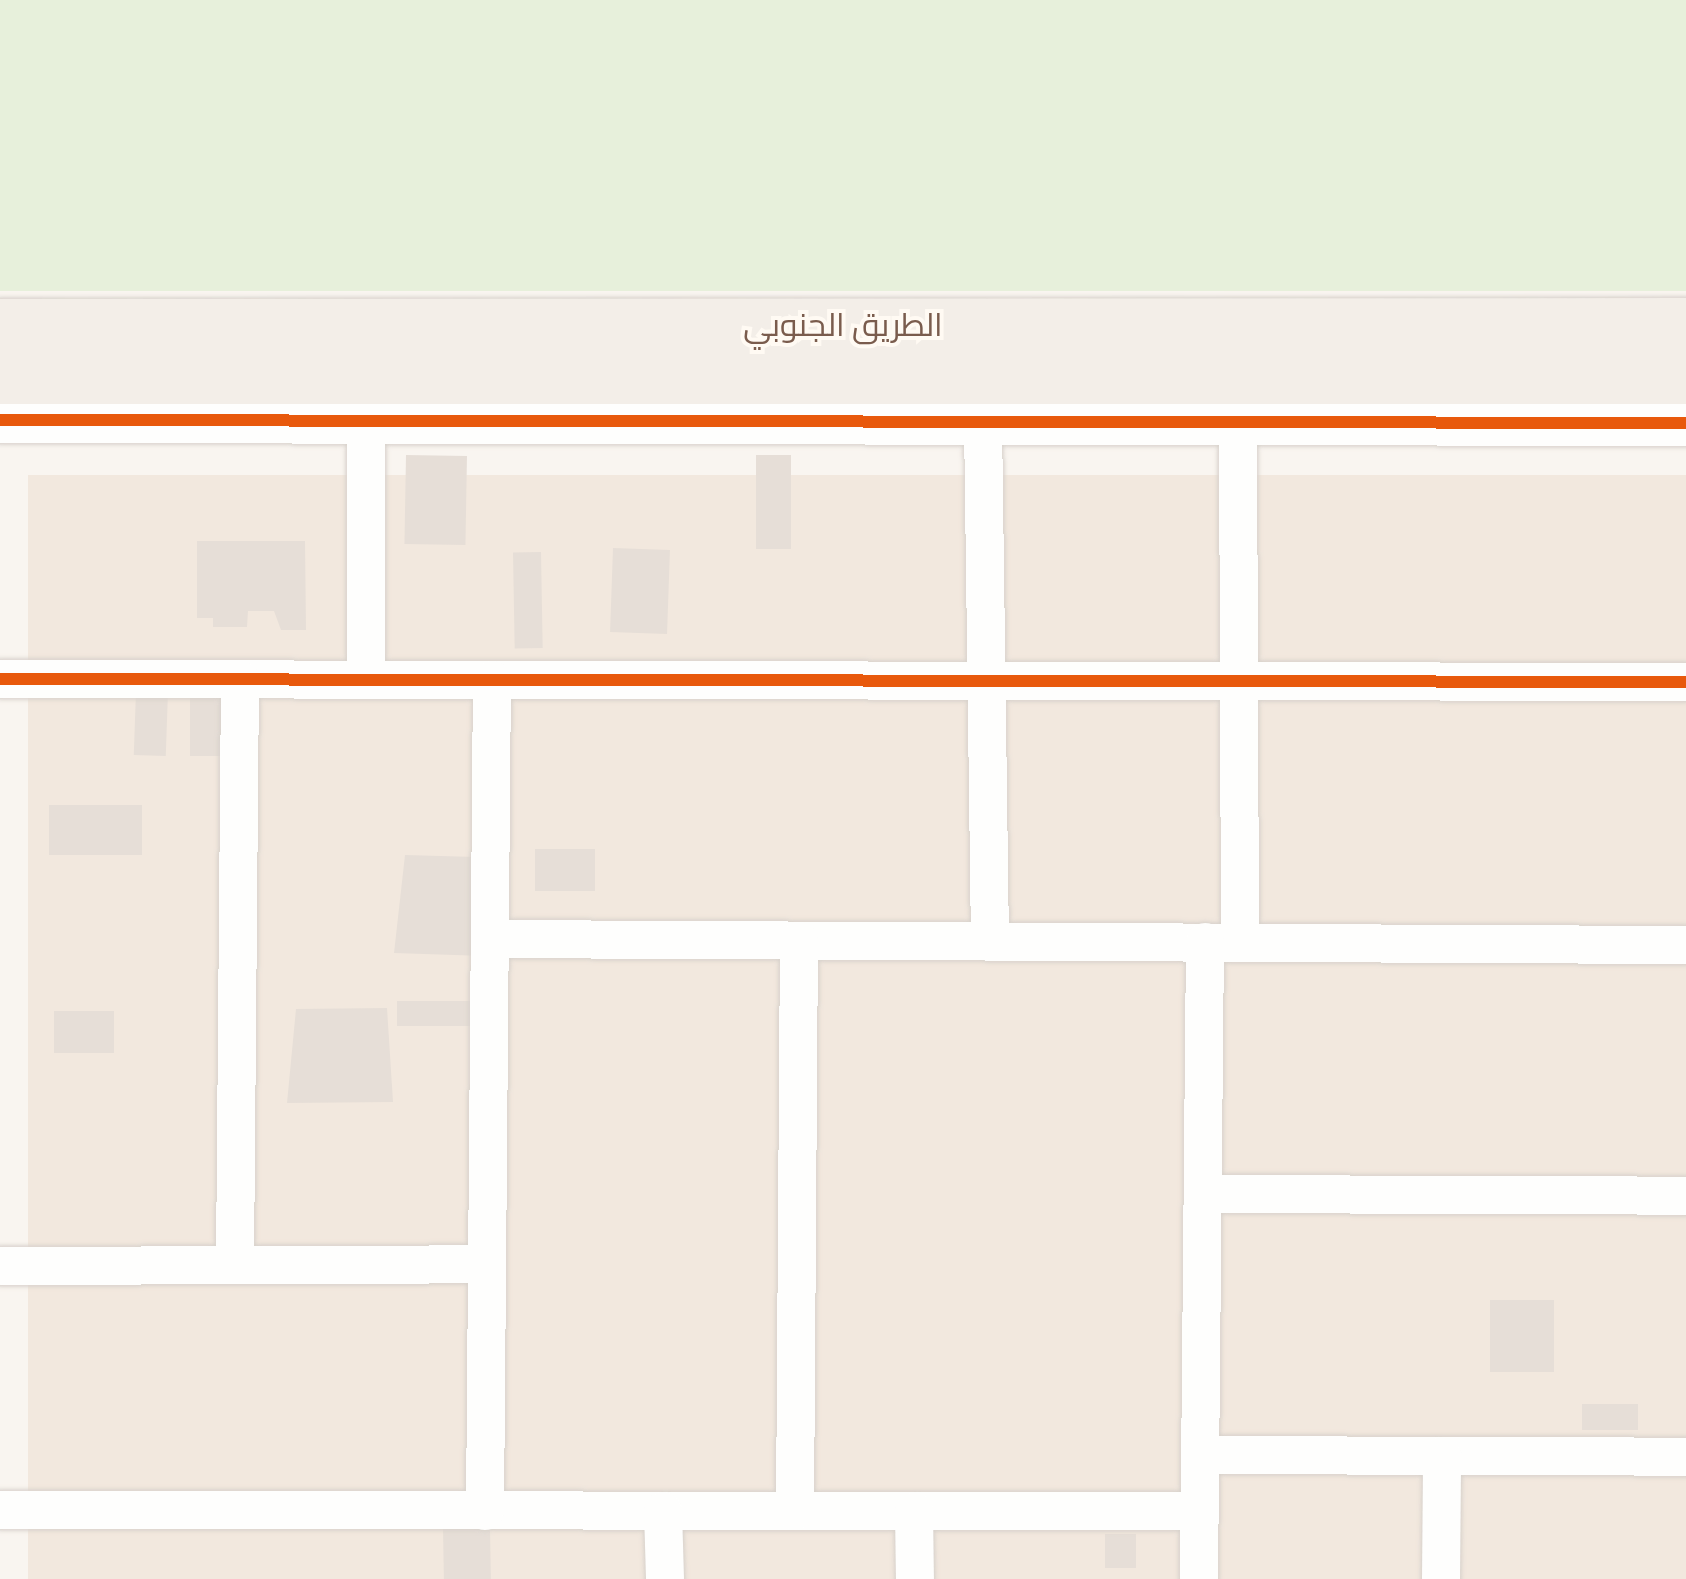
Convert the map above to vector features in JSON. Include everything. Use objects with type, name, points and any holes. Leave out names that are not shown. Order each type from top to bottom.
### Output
[{"type":"main road","name":"الطريق الجنوبي","points":[[0,326],[1686,325]]},
{"type":"main road","name":"الطريق الجنوبي","points":[[0,376],[1686,376]]},
{"type":"street","points":[[0,420],[1686,423]]},
{"type":"street","points":[[366,420],[366,680]]},
{"type":"street","points":[[983,422],[990,942]]},
{"type":"street","points":[[1199,1579],[1203,1194],[1239,681],[1238,422]]},
{"type":"street","points":[[0,679],[1686,682]]},
{"type":"street","points":[[235,1263],[240,680]]},
{"type":"street","points":[[484,1511],[492,680]]},
{"type":"street","points":[[490,940],[1686,944]]},
{"type":"street","points":[[795,1511],[800,941]]},
{"type":"street","points":[[1203,1194],[1686,1196]]},
{"type":"street","points":[[0,1266],[486,1264]]},
{"type":"street","points":[[1200,1455],[1686,1457]]},
{"type":"street","points":[[1441,1579],[1442,1456]]},
{"type":"street","points":[[0,1510],[1200,1511]]},
{"type":"street","points":[[663,1510],[665,1579]]},
{"type":"street","points":[[914,1511],[915,1579]]},
{"type":"shaded area","points":[[28,475],[1686,475],[1686,1579],[28,1579]]},
{"type":"green space","points":[[0,0],[1686,0],[1686,291],[0,291]]},
{"type":"building","points":[[406,455],[467,456],[465,545],[404,544]]},
{"type":"building","points":[[756,455],[791,455],[791,549],[756,549]]},
{"type":"building","points":[[197,541],[305,541],[306,630],[281,630],[274,611],[248,611],[247,627],[213,627],[213,618],[197,618]]},
{"type":"building","points":[[613,548],[670,550],[667,634],[610,632]]},
{"type":"building","points":[[513,552],[541,552],[543,648],[515,648]]},
{"type":"building","points":[[136,691],[168,692],[166,756],[134,755]]},
{"type":"building","points":[[190,695],[223,695],[223,756],[190,756]]},
{"type":"building","points":[[49,805],[142,805],[142,855],[49,855]]},
{"type":"building","points":[[535,849],[595,849],[595,891],[535,891]]},
{"type":"building","points":[[405,855],[476,857],[485,956],[394,953]]},
{"type":"building","points":[[397,1001],[483,1001],[483,1026],[397,1026]]},
{"type":"building","points":[[387,1008],[393,1102],[287,1103],[296,1009]]},
{"type":"building","points":[[54,1011],[114,1011],[114,1053],[54,1053]]},
{"type":"building","points":[[1490,1300],[1554,1300],[1554,1372],[1490,1372]]},
{"type":"building","points":[[1582,1404],[1638,1404],[1638,1430],[1582,1430]]},
{"type":"building","points":[[490,1528],[491,1579],[444,1579],[443,1529]]},
{"type":"building","points":[[1105,1534],[1136,1534],[1136,1568],[1105,1568]]},
{"type":"cycle path","points":[[0,420],[1686,423]]},
{"type":"cycle path","points":[[0,679],[1686,682]]}]
